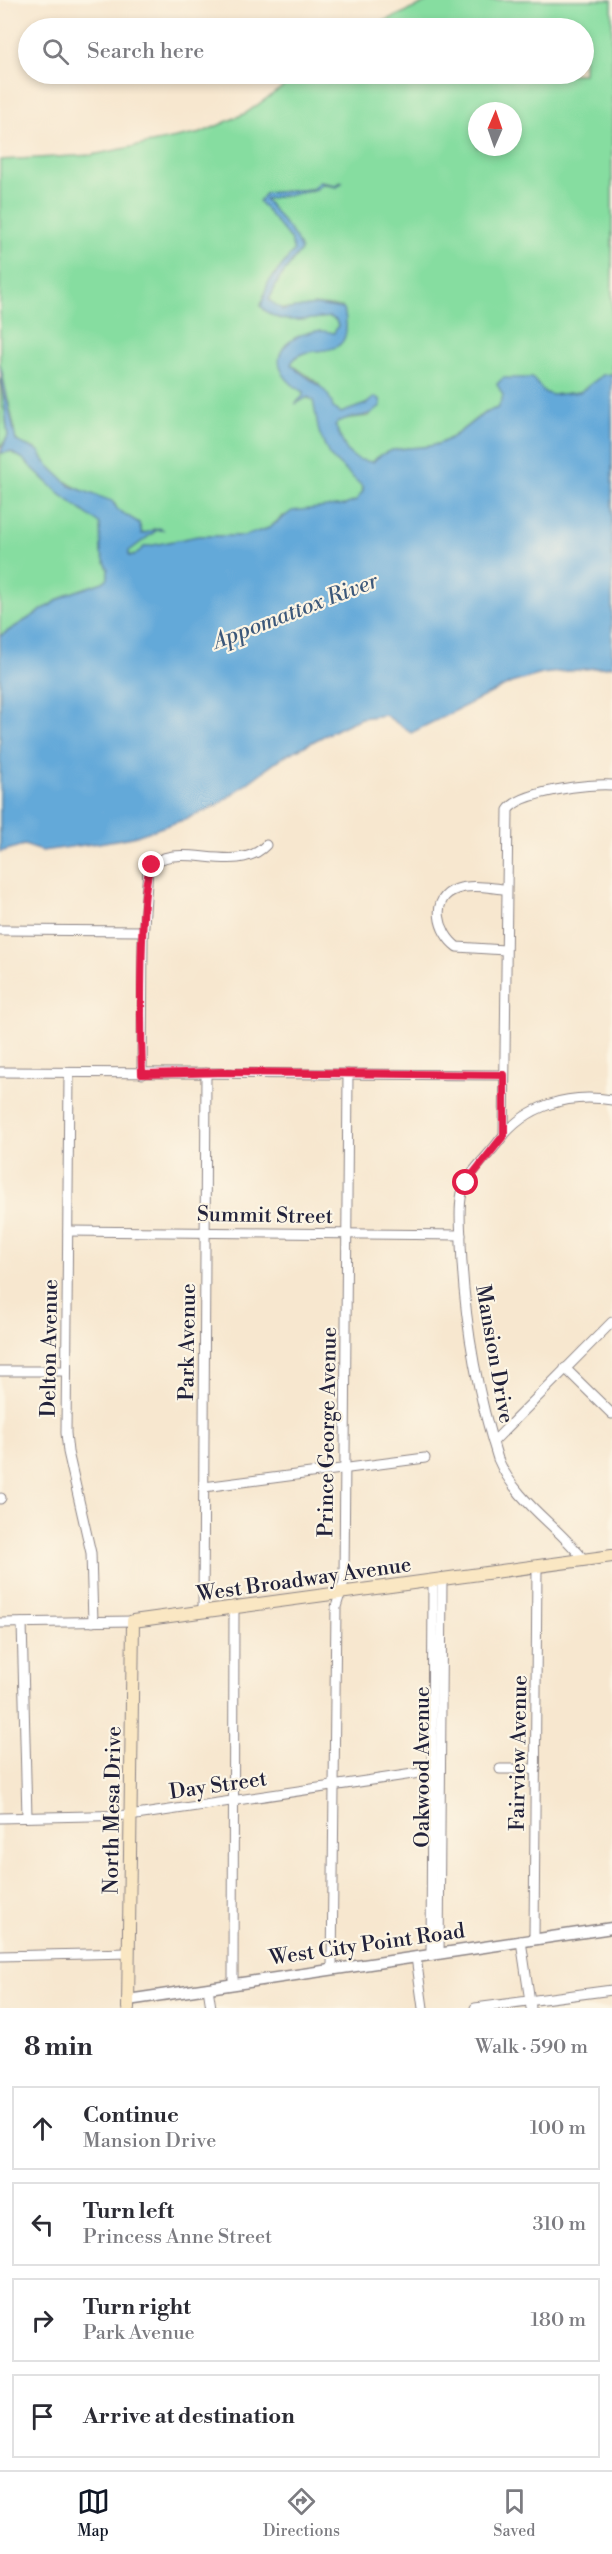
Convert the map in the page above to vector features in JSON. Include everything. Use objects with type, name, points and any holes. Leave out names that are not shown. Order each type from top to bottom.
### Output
[{"type":"main road","name":"West Broadway Avenue","points":[[133,1622],[612,1556]]},
{"type":"main road","name":"North Mesa Drive","points":[[128,2004],[133,1622]]},
{"type":"street","points":[[504,1135],[507,815],[511,805],[550,792],[612,785]]},
{"type":"street","points":[[142,1074],[143,931],[146,875],[152,865],[174,855],[204,858],[253,856],[266,845]]},
{"type":"street","points":[[505,950],[457,947],[445,935],[439,915],[443,901],[458,889],[506,889]]},
{"type":"street","points":[[0,930],[143,931]]},
{"type":"street","points":[[0,1071],[142,1074],[504,1075]]},
{"type":"street","name":"Delton Avenue","points":[[69,1073],[66,1371],[68,1452],[91,1553],[93,1622]]},
{"type":"street","name":"Park Avenue","points":[[203,1612],[206,1073]]},
{"type":"street","name":"Prince George Avenue","points":[[332,1969],[336,1606],[342,1593],[346,1468],[348,1074]]},
{"type":"street","name":"Mansion Drive","points":[[584,1560],[563,1535],[517,1492],[504,1474],[493,1442],[470,1335],[460,1205],[466,1183],[504,1135],[519,1120],[557,1101],[585,1097],[612,1100]]},
{"type":"street","name":"Summit Street","points":[[68,1231],[461,1235]]},
{"type":"street","points":[[493,1442],[612,1322]]},
{"type":"street","points":[[565,1368],[612,1414]]},
{"type":"street","points":[[0,1371],[66,1371]]},
{"type":"street","points":[[204,1487],[425,1458]]},
{"type":"street","name":"Fairview Avenue","points":[[534,1939],[537,1567]]},
{"type":"street","name":"Oakwood Avenue","points":[[435,1954],[437,1581]]},
{"type":"street","points":[[233,1984],[234,1608]]},
{"type":"street","name":"West Broadway Avenue","points":[[0,1623],[133,1622]]},
{"type":"street","points":[[21,1623],[27,1817]]},
{"type":"street","points":[[500,1769],[536,1769]]},
{"type":"street","name":"Day Street","points":[[0,1818],[131,1815],[436,1770]]},
{"type":"street","name":"West City Point Road","points":[[128,2004],[233,1984],[612,1928]]},
{"type":"street","points":[[521,1941],[530,2004]]},
{"type":"street","points":[[0,1956],[129,1953]]},
{"type":"street","points":[[416,1957],[423,2008]]},
{"type":"street","points":[[208,1988],[211,2008]]},
{"type":"street","points":[[475,2008],[530,2004],[612,1990]]},
{"type":"green space","points":[[432,0],[612,0],[612,374],[603,375],[580,392],[552,395],[544,392],[532,378],[527,379],[512,389],[498,408],[477,418],[443,442],[425,447],[397,449],[380,456],[373,462],[356,458],[347,451],[334,425],[343,419],[369,416],[380,400],[375,397],[366,404],[341,413],[333,408],[318,383],[291,364],[295,358],[306,352],[339,345],[342,307],[312,305],[286,309],[279,308],[269,300],[279,279],[301,250],[265,199],[315,190],[322,184],[337,187],[341,182],[336,185],[320,182],[312,189],[266,193],[262,203],[291,240],[294,251],[268,283],[261,306],[300,320],[330,317],[336,320],[338,326],[334,333],[303,336],[291,343],[280,355],[295,387],[303,392],[303,396],[313,400],[325,447],[353,475],[363,491],[356,501],[283,516],[269,528],[244,536],[198,536],[129,556],[129,551],[157,530],[162,530],[153,529],[142,534],[139,523],[117,510],[115,504],[67,483],[51,469],[36,449],[19,443],[14,434],[0,364],[0,160],[92,155],[201,133],[246,113],[287,84],[594,84],[594,18],[392,18]]},
{"type":"green space","points":[[0,377],[8,436],[0,448]]},
{"type":"green space","points":[[11,452],[22,458],[60,494],[101,524],[101,553],[108,569],[108,578],[103,582],[68,594],[0,636],[0,453]]},
{"type":"water","name":"Appomattox River","points":[[319,182],[336,185],[343,182],[337,187],[322,184],[315,190],[265,199],[295,237],[301,250],[279,279],[269,300],[283,310],[316,305],[344,309],[346,328],[343,340],[337,347],[306,352],[297,356],[291,364],[322,388],[331,400],[333,408],[341,413],[366,404],[375,397],[380,399],[381,405],[376,410],[340,421],[335,425],[344,446],[351,455],[363,461],[373,462],[380,456],[397,449],[425,447],[451,438],[484,414],[498,408],[503,396],[497,384],[503,378],[533,378],[544,392],[552,395],[580,392],[603,375],[612,374],[612,666],[542,674],[511,683],[411,733],[385,715],[361,718],[283,757],[216,806],[133,837],[42,851],[24,845],[0,852],[0,636],[68,594],[103,582],[108,578],[108,569],[101,553],[100,524],[60,494],[22,458],[11,452],[0,453],[8,436],[0,364],[16,441],[39,451],[45,462],[70,486],[112,501],[118,510],[139,523],[142,534],[159,528],[164,530],[157,530],[129,551],[129,556],[135,555],[144,547],[198,536],[244,536],[269,528],[292,511],[345,505],[356,501],[363,487],[329,455],[319,432],[313,400],[308,397],[295,404],[303,396],[303,392],[291,383],[280,365],[283,348],[291,341],[315,331],[334,333],[338,326],[336,320],[330,317],[284,319],[275,317],[261,306],[268,283],[294,251],[291,240],[259,201],[266,193],[312,189]]},
{"type":"route","points":[[152,865],[146,875],[142,1074],[227,1072],[504,1075],[504,1135],[466,1183]]}]
